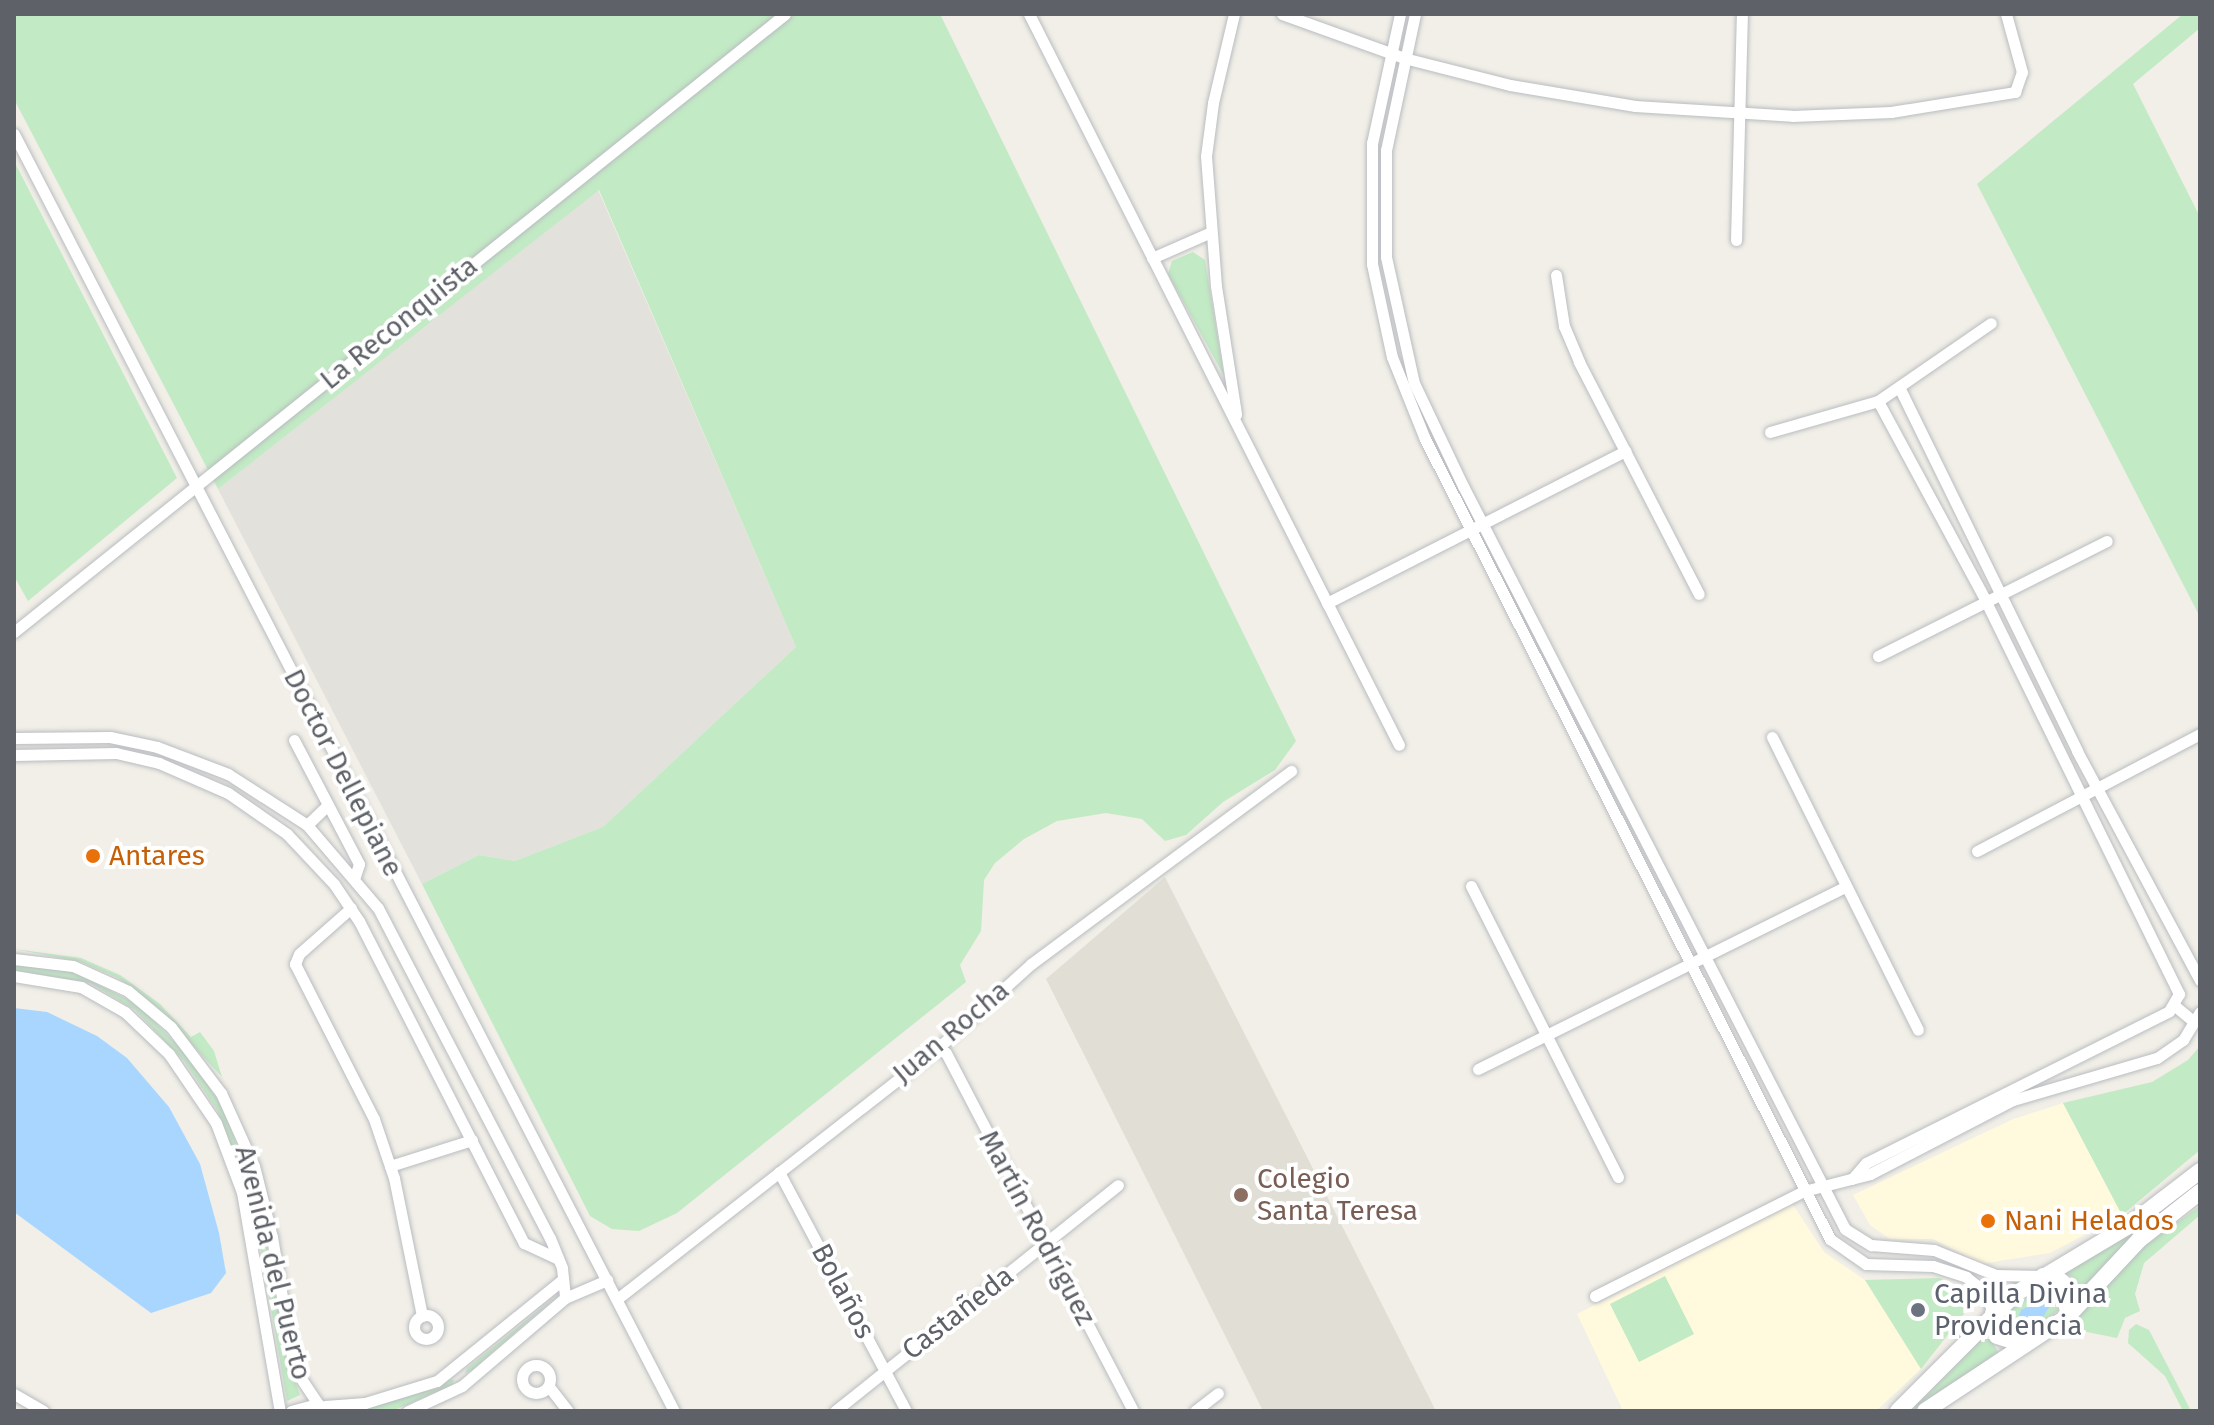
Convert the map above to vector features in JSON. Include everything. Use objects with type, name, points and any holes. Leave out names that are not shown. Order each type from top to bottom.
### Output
[{"type":"main road","points":[[1898,1411],[1993,1313],[2043,1276],[2127,1227],[2200,1171]]},
{"type":"main road","points":[[1925,1411],[2067,1317],[2139,1240],[2200,1192]]},
{"type":"main road","points":[[2043,1276],[2056,1277],[2069,1288],[2067,1317]]},
{"type":"main road","points":[[1993,1313],[1997,1336],[2009,1344],[2026,1345]]},
{"type":"street","name":"La Reconquista","points":[[14,632],[785,14]]},
{"type":"street","points":[[1029,14],[1399,745]]},
{"type":"street","points":[[1234,14],[1208,133],[1211,232],[1237,423]]},
{"type":"street","points":[[1282,14],[1389,54],[1590,100],[1740,115],[1891,112],[2015,92],[2022,72],[2006,14]]},
{"type":"street","points":[[1400,14],[1389,54],[1369,179],[1377,299],[1404,391],[1804,1191],[1830,1239],[1866,1264],[1961,1267],[1996,1275],[2043,1276]]},
{"type":"street","points":[[1415,14],[1391,111],[1383,207],[1396,317],[1414,383],[1819,1186],[1845,1229],[1877,1246],[1888,1258],[1879,1266]]},
{"type":"street","points":[[1736,240],[1742,14]]},
{"type":"street","name":"Doctor Dellepiane","points":[[14,134],[674,1411]]},
{"type":"street","points":[[1152,258],[1211,232]]},
{"type":"street","points":[[1556,275],[1569,338],[1699,594]]},
{"type":"street","points":[[1770,432],[1878,401],[1900,389],[1991,323]]},
{"type":"street","points":[[1900,389],[1998,595],[2097,789],[2198,976],[2175,982]]},
{"type":"street","points":[[1852,1179],[1866,1163],[2175,1006],[2179,994],[1986,601],[1878,401]]},
{"type":"street","points":[[1327,603],[1625,451]]},
{"type":"street","points":[[1878,656],[2107,541]]},
{"type":"street","points":[[1977,851],[2200,734]]},
{"type":"street","points":[[14,738],[80,735],[157,747],[244,782],[307,825],[359,881],[374,903],[500,1142],[562,1268],[565,1298]]},
{"type":"street","points":[[1772,737],[1844,887],[1918,1030]]},
{"type":"street","points":[[1579,746],[1592,739]]},
{"type":"street","points":[[294,740],[359,864],[359,881],[351,908]]},
{"type":"street","points":[[14,755],[116,753],[182,770],[269,819],[351,908],[524,1243],[556,1258]]},
{"type":"street","name":"Juan Rocha","points":[[617,1299],[938,1048],[1039,957],[1291,771]]},
{"type":"street","points":[[307,825],[328,805]]},
{"type":"street","points":[[1471,886],[1618,1177]]},
{"type":"street","points":[[1478,1069],[1844,887]]},
{"type":"street","points":[[374,903],[351,908],[299,954],[295,964],[364,1097],[390,1166],[422,1316]]},
{"type":"street","name":"Avenida del Puerto","points":[[14,959],[73,966],[128,991],[171,1027],[221,1093],[254,1166],[294,1368],[325,1407]]},
{"type":"street","name":"Avenida del Puerto","points":[[14,976],[81,987],[125,1012],[169,1054],[216,1123],[242,1192],[280,1411]]},
{"type":"street","points":[[1595,1296],[1804,1191],[1852,1179],[2013,1100],[2157,1058],[2177,1046],[2197,1017],[2175,1006]]},
{"type":"street","name":"Martín Rodríguez","points":[[938,1048],[946,1053],[1133,1411]]},
{"type":"street","points":[[2041,1075],[2050,1090]]},
{"type":"street","points":[[473,1142],[491,1125]]},
{"type":"street","points":[[390,1166],[473,1142],[500,1142]]},
{"type":"street","name":"Bolaños","points":[[779,1172],[906,1411]]},
{"type":"street","name":"Castañeda","points":[[835,1411],[1118,1185]]},
{"type":"street","points":[[1866,1264],[1863,1254],[1877,1246],[1934,1250],[1961,1267],[1985,1292],[1993,1313]]},
{"type":"street","points":[[408,1411],[462,1386],[565,1298],[607,1280]]},
{"type":"street","points":[[291,1411],[407,1393],[452,1371],[561,1281]]},
{"type":"street","points":[[452,1371],[462,1386]]},
{"type":"street","points":[[550,1388],[568,1411]]},
{"type":"street","points":[[1195,1411],[1218,1393]]},
{"type":"street","points":[[14,1394],[43,1411]]},
{"type":"shaded area","points":[[598,190],[796,647],[603,827],[515,861],[479,855],[422,884],[218,489]]},
{"type":"shaded area","name":"Colegio Santa Teresa","points":[[1165,877],[1436,1411],[1263,1411],[1046,979]]},
{"type":"shaded area","points":[[2063,1103],[2122,1215],[2050,1253],[1981,1264],[1933,1239],[1890,1239],[1870,1225],[1853,1195],[2013,1119]]},
{"type":"shaded area","points":[[1792,1203],[1824,1252],[1865,1280],[1921,1369],[1876,1411],[1623,1411],[1577,1314]]},
{"type":"green space","points":[[14,14],[940,14],[1296,741],[1275,770],[1223,802],[1186,835],[1165,841],[1142,819],[1106,813],[1057,821],[1024,839],[995,863],[984,880],[981,931],[960,965],[966,982],[677,1213],[639,1231],[612,1229],[590,1216],[422,884],[479,855],[515,861],[603,827],[796,647],[599,190],[218,489],[14,99]]},
{"type":"green space","points":[[2183,14],[2200,14],[2200,28],[2133,84],[2200,217],[2200,617],[1977,184]]},
{"type":"green space","points":[[14,161],[177,478],[28,601],[14,576]]},
{"type":"green space","points":[[1193,252],[1205,260],[1224,376],[1168,274],[1172,261]]},
{"type":"green space","points":[[14,949],[81,958],[120,975],[160,1004],[191,1037],[200,1032],[214,1051],[222,1077],[157,1007],[118,978],[81,962]]},
{"type":"green space","points":[[14,965],[73,971],[138,1005],[188,1056],[222,1106],[259,1203],[288,1362],[300,1395],[287,1401],[253,1204],[217,1110],[184,1061],[135,1010],[90,983],[14,970]]},
{"type":"green space","points":[[2200,1046],[2200,1150],[2122,1215],[2063,1103],[2152,1082],[2188,1060]]},
{"type":"green space","points":[[2200,1180],[2200,1186],[2083,1290],[2066,1271],[2140,1229]]},
{"type":"green space","points":[[2200,1206],[2200,1215],[2144,1263],[2135,1294],[2140,1311],[2125,1318],[2117,1338],[2067,1328],[2133,1254]]},
{"type":"green space","points":[[1665,1276],[1694,1334],[1639,1362],[1610,1304]]},
{"type":"green space","points":[[1940,1278],[1963,1293],[1964,1314],[1921,1369],[1865,1280]]},
{"type":"green space","points":[[2054,1287],[2061,1293],[2062,1307],[2027,1335],[2008,1331],[2008,1312],[2040,1288]]},
{"type":"green space","points":[[558,1295],[471,1371],[465,1373],[467,1368]]},
{"type":"green space","points":[[2136,1324],[2149,1330],[2191,1411],[2183,1411],[2165,1376],[2128,1343],[2129,1330]]},
{"type":"green space","points":[[1988,1333],[1998,1352],[1919,1411],[1911,1411]]},
{"type":"green space","points":[[447,1379],[454,1380],[452,1385],[392,1411],[361,1411]]},
{"type":"water","points":[[14,1008],[47,1012],[97,1036],[127,1058],[169,1107],[200,1164],[219,1233],[226,1273],[211,1293],[151,1313],[14,1212]]},
{"type":"water","points":[[2044,1298],[2050,1306],[2043,1317],[2027,1327],[2016,1324],[2021,1310]]},
{"type":"place","name":"Antares","points":[[93,856]]},
{"type":"place","name":"Colegio Santa Teresa","points":[[1241,1195]]},
{"type":"place","name":"Nani Helados","points":[[1988,1221]]},
{"type":"place","name":"Capilla Divina Providencia","points":[[1918,1310]]}]
